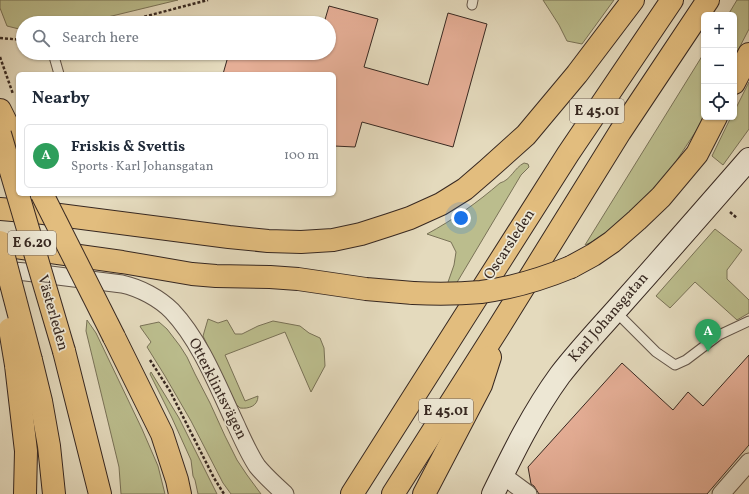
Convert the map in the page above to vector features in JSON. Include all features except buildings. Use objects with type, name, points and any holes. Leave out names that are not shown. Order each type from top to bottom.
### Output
[{"type":"highway","points":[[0,210],[44,213],[229,238],[268,241],[300,242],[333,240],[361,234],[389,225],[410,218],[441,204],[465,189],[526,135],[577,74],[633,0]]},
{"type":"highway","name":"Oscarsleden","points":[[352,494],[564,160],[672,0]]},
{"type":"highway","name":"E 45.01","points":[[393,494],[620,132],[708,0]]},
{"type":"highway","points":[[737,77],[749,54]]},
{"type":"highway","points":[[7,104],[16,138]]},
{"type":"highway","points":[[0,246],[122,262],[192,274],[298,279],[366,289],[413,293],[465,293],[487,291],[537,280],[571,267],[593,255],[612,242],[661,197],[697,154],[714,120]]},
{"type":"highway","name":"Västerleden","points":[[0,134],[16,188]]},
{"type":"highway","name":"Västerleden","points":[[18,196],[64,351],[100,494]]},
{"type":"highway","points":[[43,196],[162,434],[180,494]]},
{"type":"highway","name":"Västerleden","points":[[0,242],[23,362],[42,401],[54,494]]},
{"type":"highway","points":[[0,268],[23,362],[26,494]]},
{"type":"highway","points":[[424,494],[481,385],[499,327]]},
{"type":"street","name":"Karl Johansgatan","points":[[498,484],[526,429],[560,376],[592,336],[749,159]]},
{"type":"street","name":"Otterklintsvägen","points":[[0,268],[133,286],[163,304],[171,311],[196,342],[256,465],[270,481],[285,494]]},
{"type":"street","points":[[720,494],[749,462]]},
{"type":"street","points":[[498,484],[528,494]]},
{"type":"lane","points":[[55,60],[58,72]]},
{"type":"lane","points":[[615,311],[656,352],[674,365],[686,360],[719,335],[749,321]]},
{"type":"path","points":[[147,16],[208,0]]},
{"type":"path","points":[[0,38],[16,39]]},
{"type":"path","points":[[0,56],[7,104]]},
{"type":"path","points":[[147,356],[170,391],[214,478],[224,494]]},
{"type":"green space","points":[[0,0],[178,0],[112,16],[16,16],[16,28],[7,26],[0,8]]},
{"type":"green space","points":[[543,0],[614,0],[582,44],[567,41]]},
{"type":"green space","points":[[737,0],[749,0],[749,29],[737,52],[737,12],[730,12]]},
{"type":"green space","points":[[701,58],[702,120],[698,128],[671,169],[642,206],[613,233],[585,245]]},
{"type":"green space","points":[[749,82],[749,129],[723,165],[712,156],[730,120],[737,120],[737,106]]},
{"type":"green space","points":[[524,163],[528,164],[529,167],[521,175],[456,284],[447,285],[454,265],[456,252],[451,242],[427,234],[456,217],[474,204],[507,179]]},
{"type":"green space","points":[[715,229],[742,250],[727,270],[727,279],[749,300],[749,313],[737,320],[695,282],[670,308],[656,296]]},
{"type":"green space","points":[[208,319],[218,323],[227,320],[235,334],[242,334],[273,321],[300,326],[309,333],[320,338],[324,348],[325,366],[311,392],[285,332],[225,355],[245,401],[258,396],[255,404],[252,406],[240,408],[236,404],[203,336]]},
{"type":"green space","points":[[87,320],[96,333],[142,429],[158,466],[165,494],[121,494],[119,467],[86,331]]},
{"type":"green space","points":[[159,322],[167,329],[187,357],[237,460],[261,494],[231,494],[223,483],[191,421],[147,347],[151,342],[140,326]]},
{"type":"green space","points":[[151,372],[179,418],[217,494],[198,494],[193,476],[191,460],[150,374]]},
{"type":"place","name":"Friskis & Svettis","points":[[708,352]]}]
